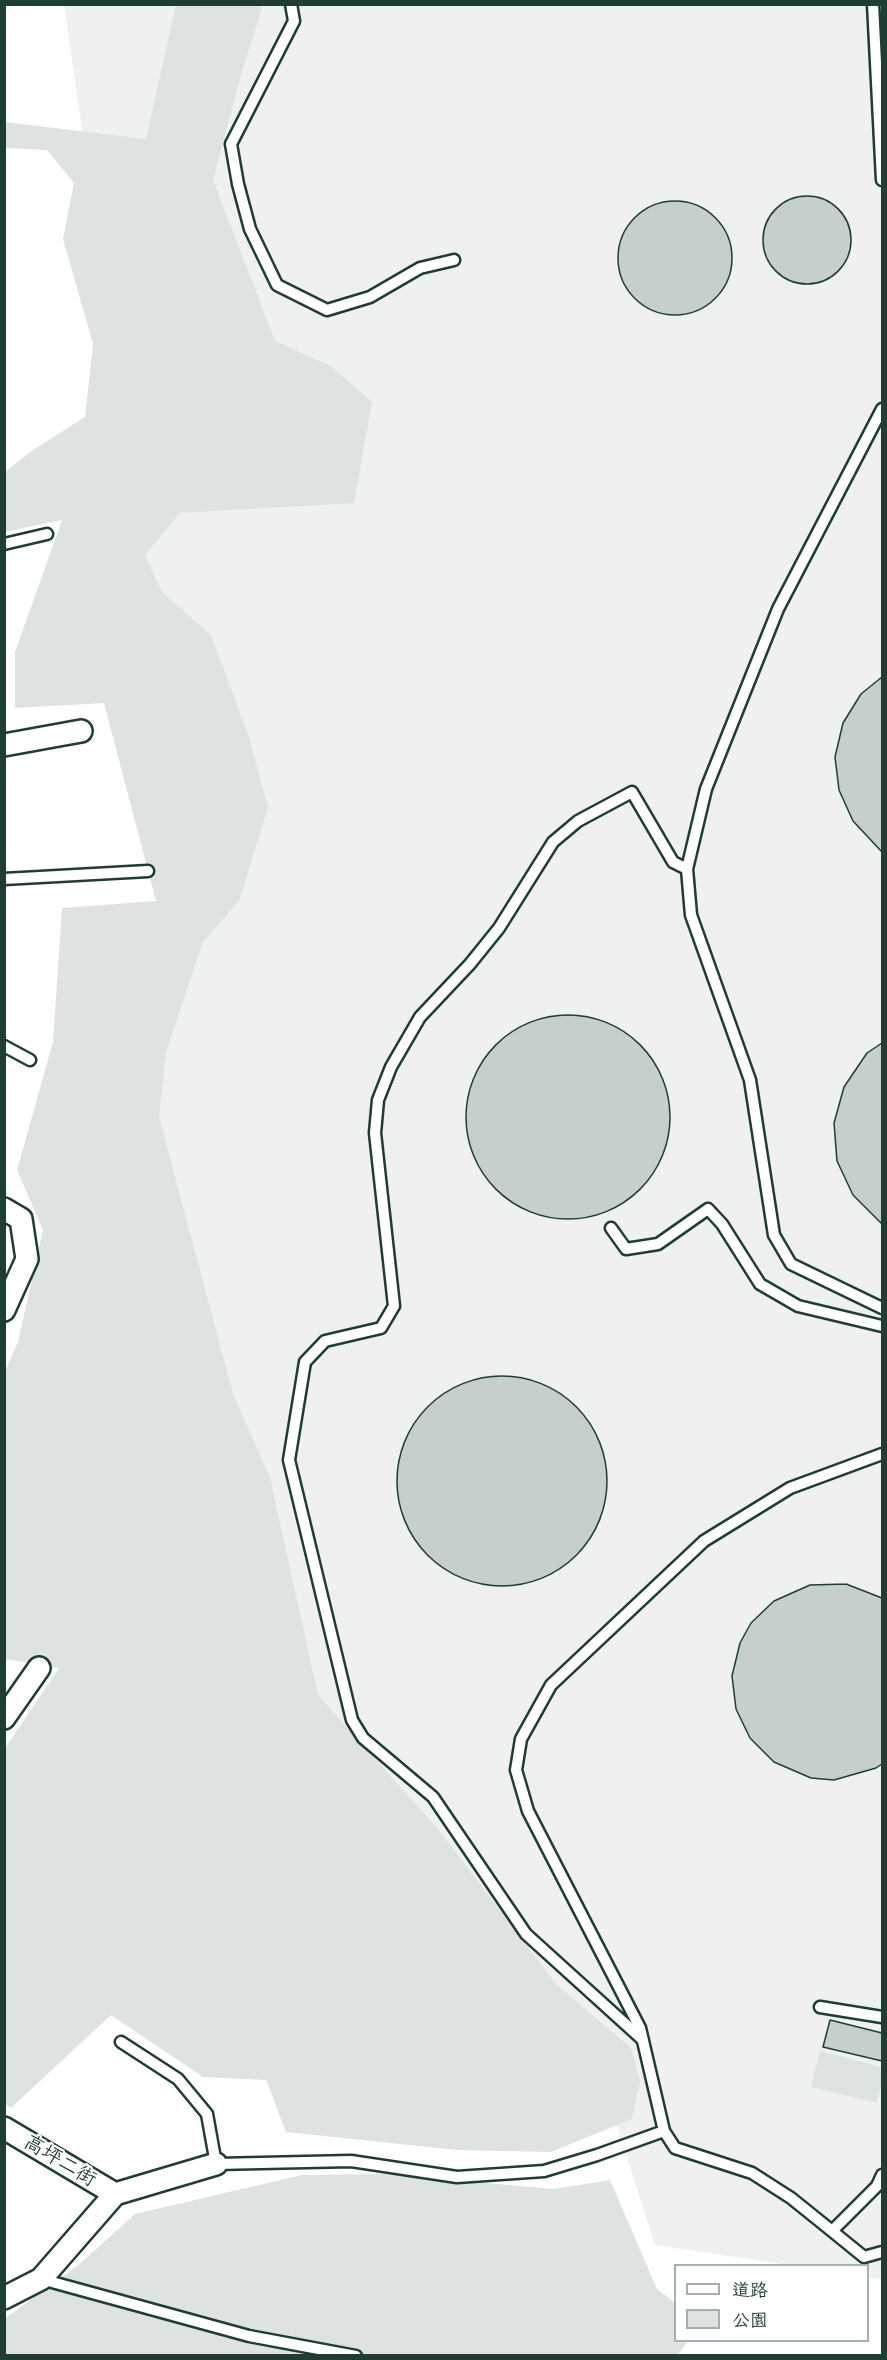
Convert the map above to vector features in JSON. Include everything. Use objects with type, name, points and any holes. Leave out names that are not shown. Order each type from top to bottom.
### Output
[{"type":"street","points":[[4,745],[81,731]]},
{"type":"street","points":[[4,1209],[21,1219],[27,1259],[4,1310]]},
{"type":"street","points":[[4,1718],[39,1668]]},
{"type":"street","name":"高坪二街","points":[[4,2128],[115,2194]]},
{"type":"street","points":[[4,2298],[41,2279],[115,2194],[216,2164]]},
{"type":"lane","points":[[291,4],[294,21],[231,144],[238,184],[250,229],[277,285],[327,310],[370,297],[420,267],[454,260]]},
{"type":"lane","points":[[873,4],[882,180]]},
{"type":"lane","points":[[882,409],[778,609],[706,789],[687,869],[691,915],[750,1080],[774,1235],[791,1264],[882,1308]]},
{"type":"lane","points":[[4,544],[47,534]]},
{"type":"lane","points":[[643,2040],[526,1934],[433,1797],[363,1738],[352,1720],[289,1460],[305,1362],[326,1341],[381,1328],[394,1306],[375,1133],[378,1100],[391,1067],[420,1017],[499,928],[553,842],[578,821],[632,792],[673,862],[687,869]]},
{"type":"lane","points":[[4,879],[147,871]]},
{"type":"lane","points":[[4,1046],[30,1060]]},
{"type":"lane","points":[[611,1228],[626,1249],[657,1244],[708,1209],[722,1224],[760,1284],[798,1306],[882,1326]]},
{"type":"lane","points":[[882,1455],[790,1488],[704,1541],[551,1685],[522,1739],[516,1770],[528,1811],[640,2028],[664,2131],[675,2148],[752,2173],[791,2198],[864,2257],[882,2252]]},
{"type":"lane","points":[[820,2007],[882,2017]]},
{"type":"lane","points":[[121,2042],[178,2079],[207,2114],[216,2164],[351,2161],[457,2176],[544,2171],[597,2156],[664,2131]]},
{"type":"lane","points":[[832,2231],[877,2186],[882,2175]]},
{"type":"lane","points":[[41,2279],[249,2336],[356,2355]]},
{"type":"shaded area","points":[[64,5],[882,5],[882,2280],[869,2277],[869,2264],[782,2264],[655,2245],[594,2055],[261,1750],[126,1087],[172,921],[88,171]]},
{"type":"green space","points":[[176,5],[263,5],[241,75],[213,180],[275,341],[331,366],[372,402],[354,503],[180,513],[145,555],[162,592],[211,635],[249,737],[268,808],[239,901],[203,942],[166,1053],[159,1117],[233,1394],[270,1478],[318,1695],[438,1829],[556,1984],[631,2048],[640,2081],[632,2119],[551,2152],[457,2150],[286,2132],[266,2080],[203,2077],[111,2015],[11,2108],[5,2104],[5,1748],[59,1668],[5,1659],[5,1371],[18,1342],[43,1230],[17,1170],[53,1042],[62,908],[156,901],[104,703],[15,708],[15,652],[62,520],[5,532],[5,472],[33,450],[85,417],[93,344],[63,239],[74,183],[47,150],[5,148],[5,122],[146,139]]},
{"type":"green space","points":[[820,2051],[882,2067],[882,2082],[877,2103],[811,2087]]},
{"type":"green space","points":[[384,2174],[554,2189],[610,2180],[657,2289],[674,2302],[674,2342],[687,2342],[677,2356],[5,2356],[4,2319],[77,2266],[135,2214],[302,2175]]},
{"type":"building","points":[[807,196],[824,200],[838,209],[847,223],[851,240],[847,257],[838,271],[824,280],[807,284],[790,280],[776,271],[767,257],[763,240],[767,223],[776,209],[790,200]]},
{"type":"building","points":[[675,201],[697,205],[715,218],[728,236],[732,258],[728,280],[715,298],[697,311],[675,315],[653,311],[635,298],[622,280],[618,258],[622,236],[635,218],[653,205]]},
{"type":"building","points":[[882,677],[882,852],[853,821],[839,790],[835,757],[843,723],[861,694]]},
{"type":"building","points":[[568,1015],[588,1017],[616,1027],[633,1038],[647,1052],[662,1078],[668,1097],[670,1117],[668,1137],[658,1165],[647,1182],[633,1196],[607,1211],[588,1217],[568,1219],[548,1217],[520,1207],[503,1196],[489,1182],[474,1156],[468,1137],[466,1117],[468,1097],[478,1069],[489,1052],[503,1038],[529,1023],[548,1017]]},
{"type":"building","points":[[882,1043],[882,1224],[853,1195],[837,1161],[834,1123],[844,1087],[867,1053]]},
{"type":"building","points":[[492,1376],[512,1376],[533,1380],[552,1388],[561,1393],[583,1414],[595,1431],[603,1450],[607,1481],[603,1512],[595,1531],[590,1540],[569,1562],[552,1574],[533,1582],[512,1586],[492,1586],[471,1582],[443,1569],[414,1540],[401,1512],[397,1491],[397,1471],[401,1450],[414,1422],[443,1393],[471,1380]]},
{"type":"building","points":[[846,1584],[882,1598],[882,1764],[876,1768],[834,1780],[811,1778],[774,1762],[750,1738],[736,1709],[732,1676],[740,1643],[751,1623],[774,1601],[810,1585]]},
{"type":"building","points":[[830,2020],[882,2033],[882,2061],[823,2047]]}]
